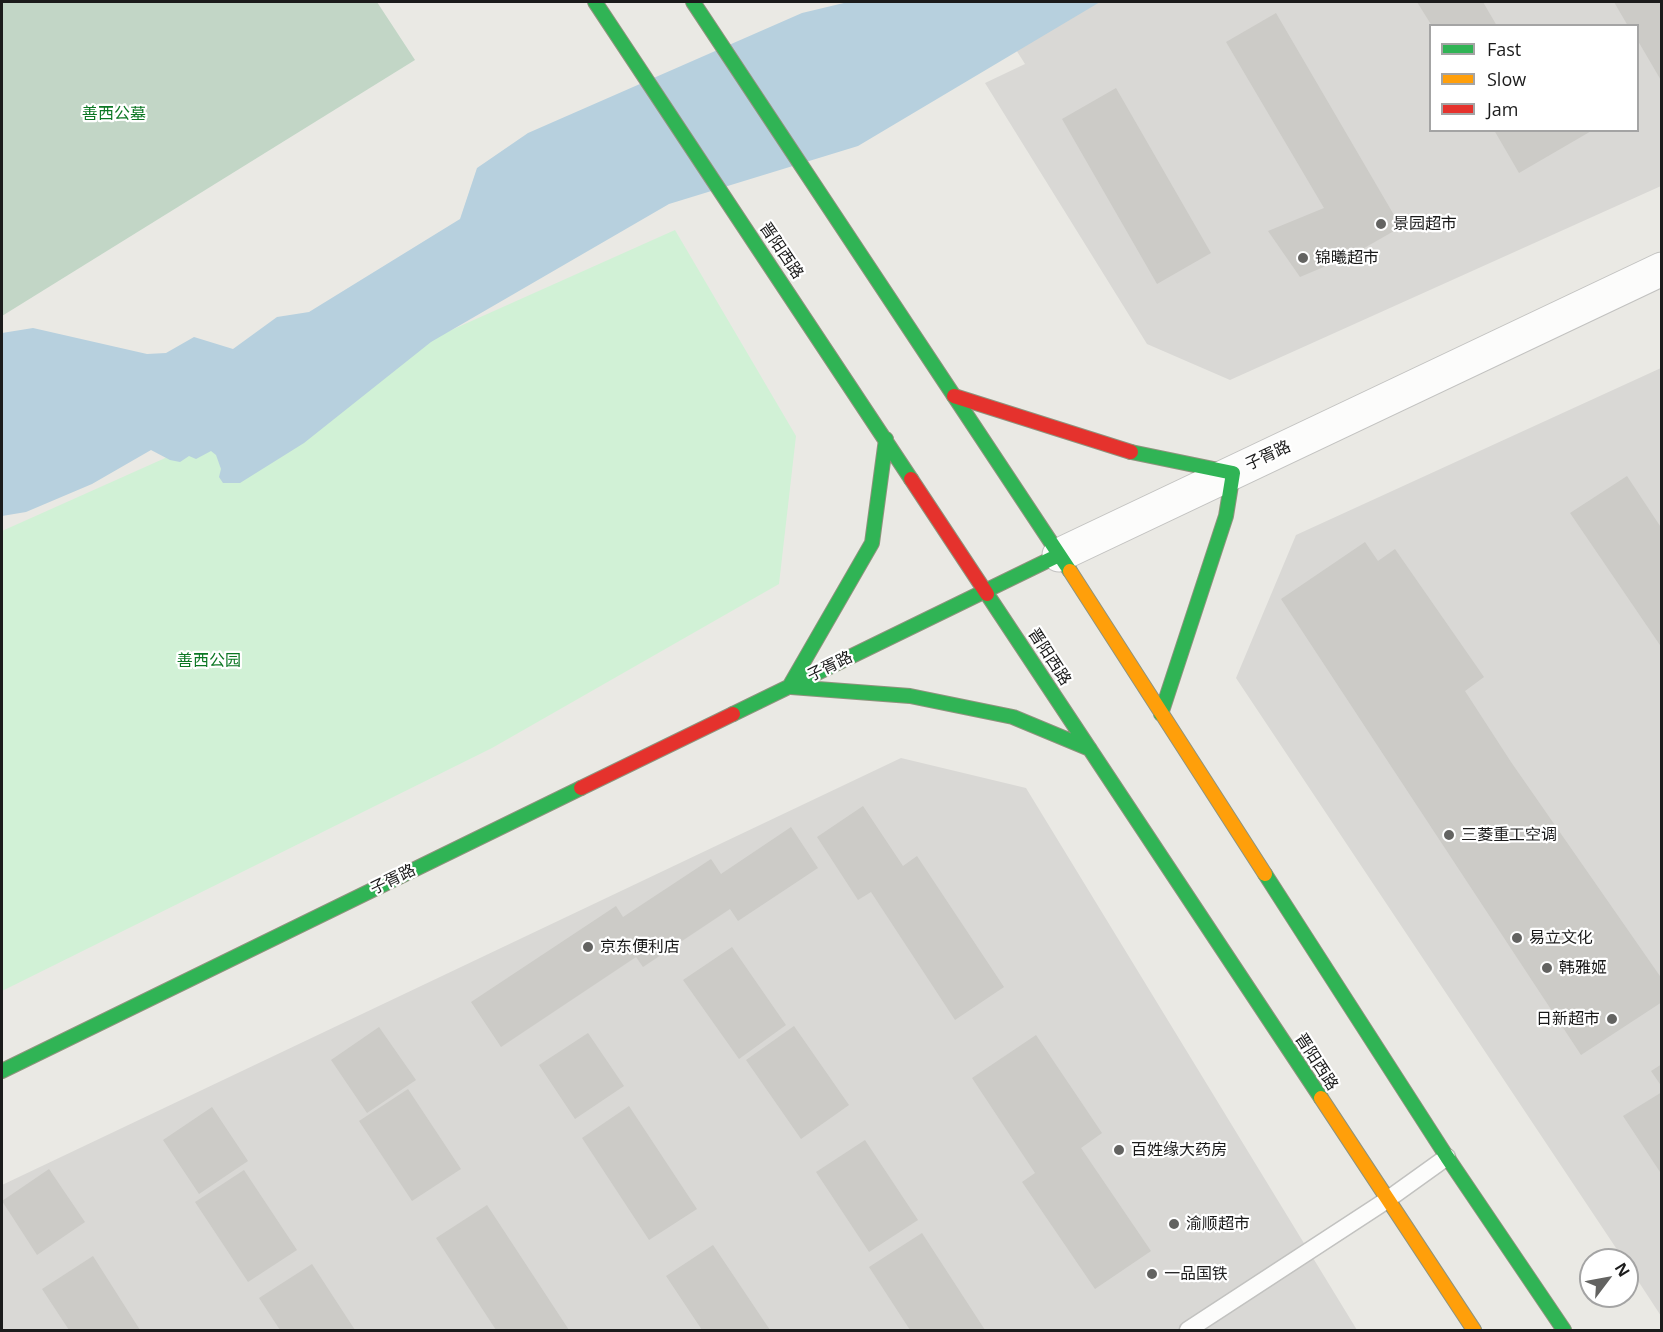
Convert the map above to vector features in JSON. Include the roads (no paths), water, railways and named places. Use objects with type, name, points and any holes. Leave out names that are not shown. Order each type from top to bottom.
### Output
[{"type":"main road","name":"晋阳西路","points":[[595,2],[1474,1330]]},
{"type":"main road","points":[[693,2],[1059,555],[1447,1157],[1564,1330]]},
{"type":"main road","points":[[954,396],[1125,451],[1233,473],[1226,516],[1161,714]]},
{"type":"main road","points":[[885,439],[872,543],[789,687],[910,696],[1013,717],[1090,749]]},
{"type":"main road","name":"子胥路","points":[[2,1071],[1059,555]]},
{"type":"street","name":"子胥路","points":[[1059,555],[1662,269]]},
{"type":"lane","points":[[1188,1330],[1388,1200],[1447,1157]]},
{"type":"water","points":[[848,2],[1100,2],[858,146],[669,204],[431,342],[304,443],[240,483],[223,483],[219,477],[221,469],[216,455],[211,451],[196,459],[189,456],[180,462],[170,460],[151,450],[92,484],[26,512],[2,516],[2,333],[33,328],[147,354],[166,353],[194,337],[233,349],[277,317],[309,312],[460,219],[477,168],[528,133],[802,13]]},
{"type":"place","name":"景园超市","points":[[1381,224]]},
{"type":"place","name":"锦曦超市","points":[[1303,258]]},
{"type":"place","name":"三菱重工空调","points":[[1449,835]]},
{"type":"place","name":"易立文化","points":[[1517,938]]},
{"type":"place","name":"京东便利店","points":[[588,947]]},
{"type":"place","name":"韩雅姬","points":[[1547,968]]},
{"type":"place","name":"日新超市","points":[[1612,1019]]},
{"type":"place","name":"百姓缘大药房","points":[[1119,1150]]},
{"type":"place","name":"渝顺超市","points":[[1174,1224]]},
{"type":"place","name":"一品国铁","points":[[1152,1274]]},
{"type":"park label","name":"善西公墓","points":[[114,114]]},
{"type":"park label","name":"善西公园","points":[[209,661]]}]
